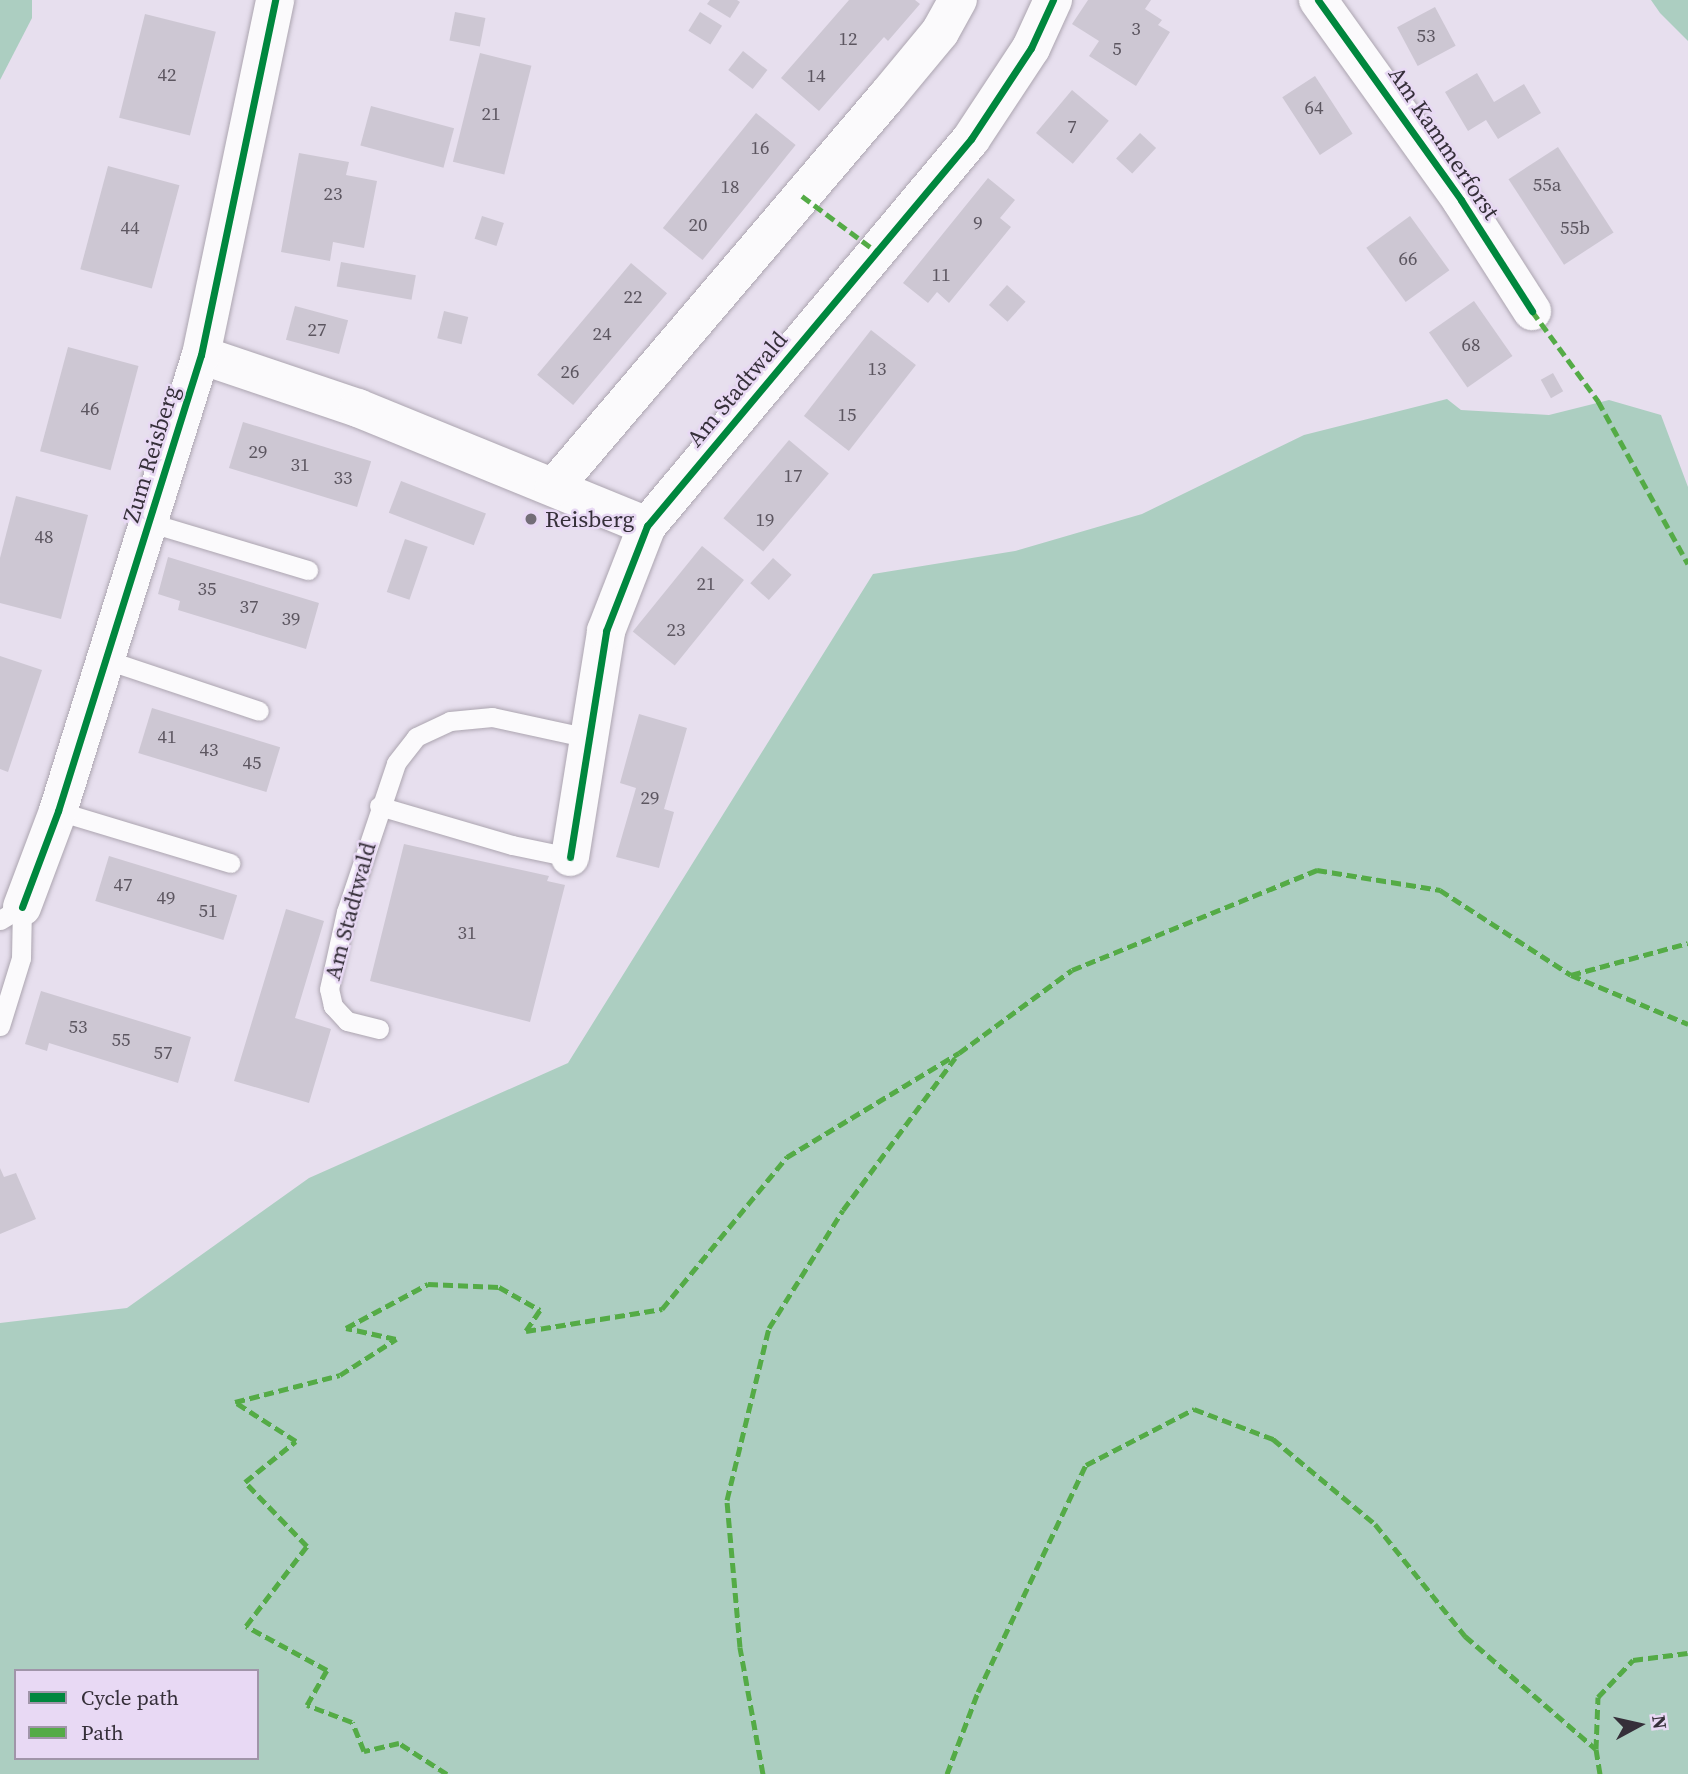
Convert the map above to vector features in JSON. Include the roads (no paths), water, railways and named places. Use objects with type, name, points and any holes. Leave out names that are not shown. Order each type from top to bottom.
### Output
[{"type":"street","name":"Zum Reisberg","points":[[11,913],[58,811],[151,523],[201,355],[275,0]]},
{"type":"street","points":[[554,487],[905,75],[940,32],[958,0]]},
{"type":"street","name":"Am Stadtwald","points":[[570,857],[606,631],[647,526],[971,139],[1031,48],[1052,0]]},
{"type":"street","name":"Am Kammerforst","points":[[1318,0],[1461,200],[1532,311]]},
{"type":"street","points":[[201,355],[358,408],[647,526]]},
{"type":"lane","name":"Zum Reisberg","points":[[151,523],[308,570]]},
{"type":"lane","points":[[107,660],[259,710]]},
{"type":"lane","name":"Am Stadtwald","points":[[379,1029],[347,1021],[333,1006],[329,989],[379,806],[396,763],[416,737],[450,722],[492,717],[590,738]]},
{"type":"lane","name":"Am Stadtwald","points":[[379,806],[512,845],[570,857]]},
{"type":"lane","points":[[58,811],[230,863]]},
{"type":"lane","name":"Zum Reisberg","points":[[0,1026],[21,958],[11,913]]},
{"type":"place","name":"Reisberg","points":[[531,519]]}]
